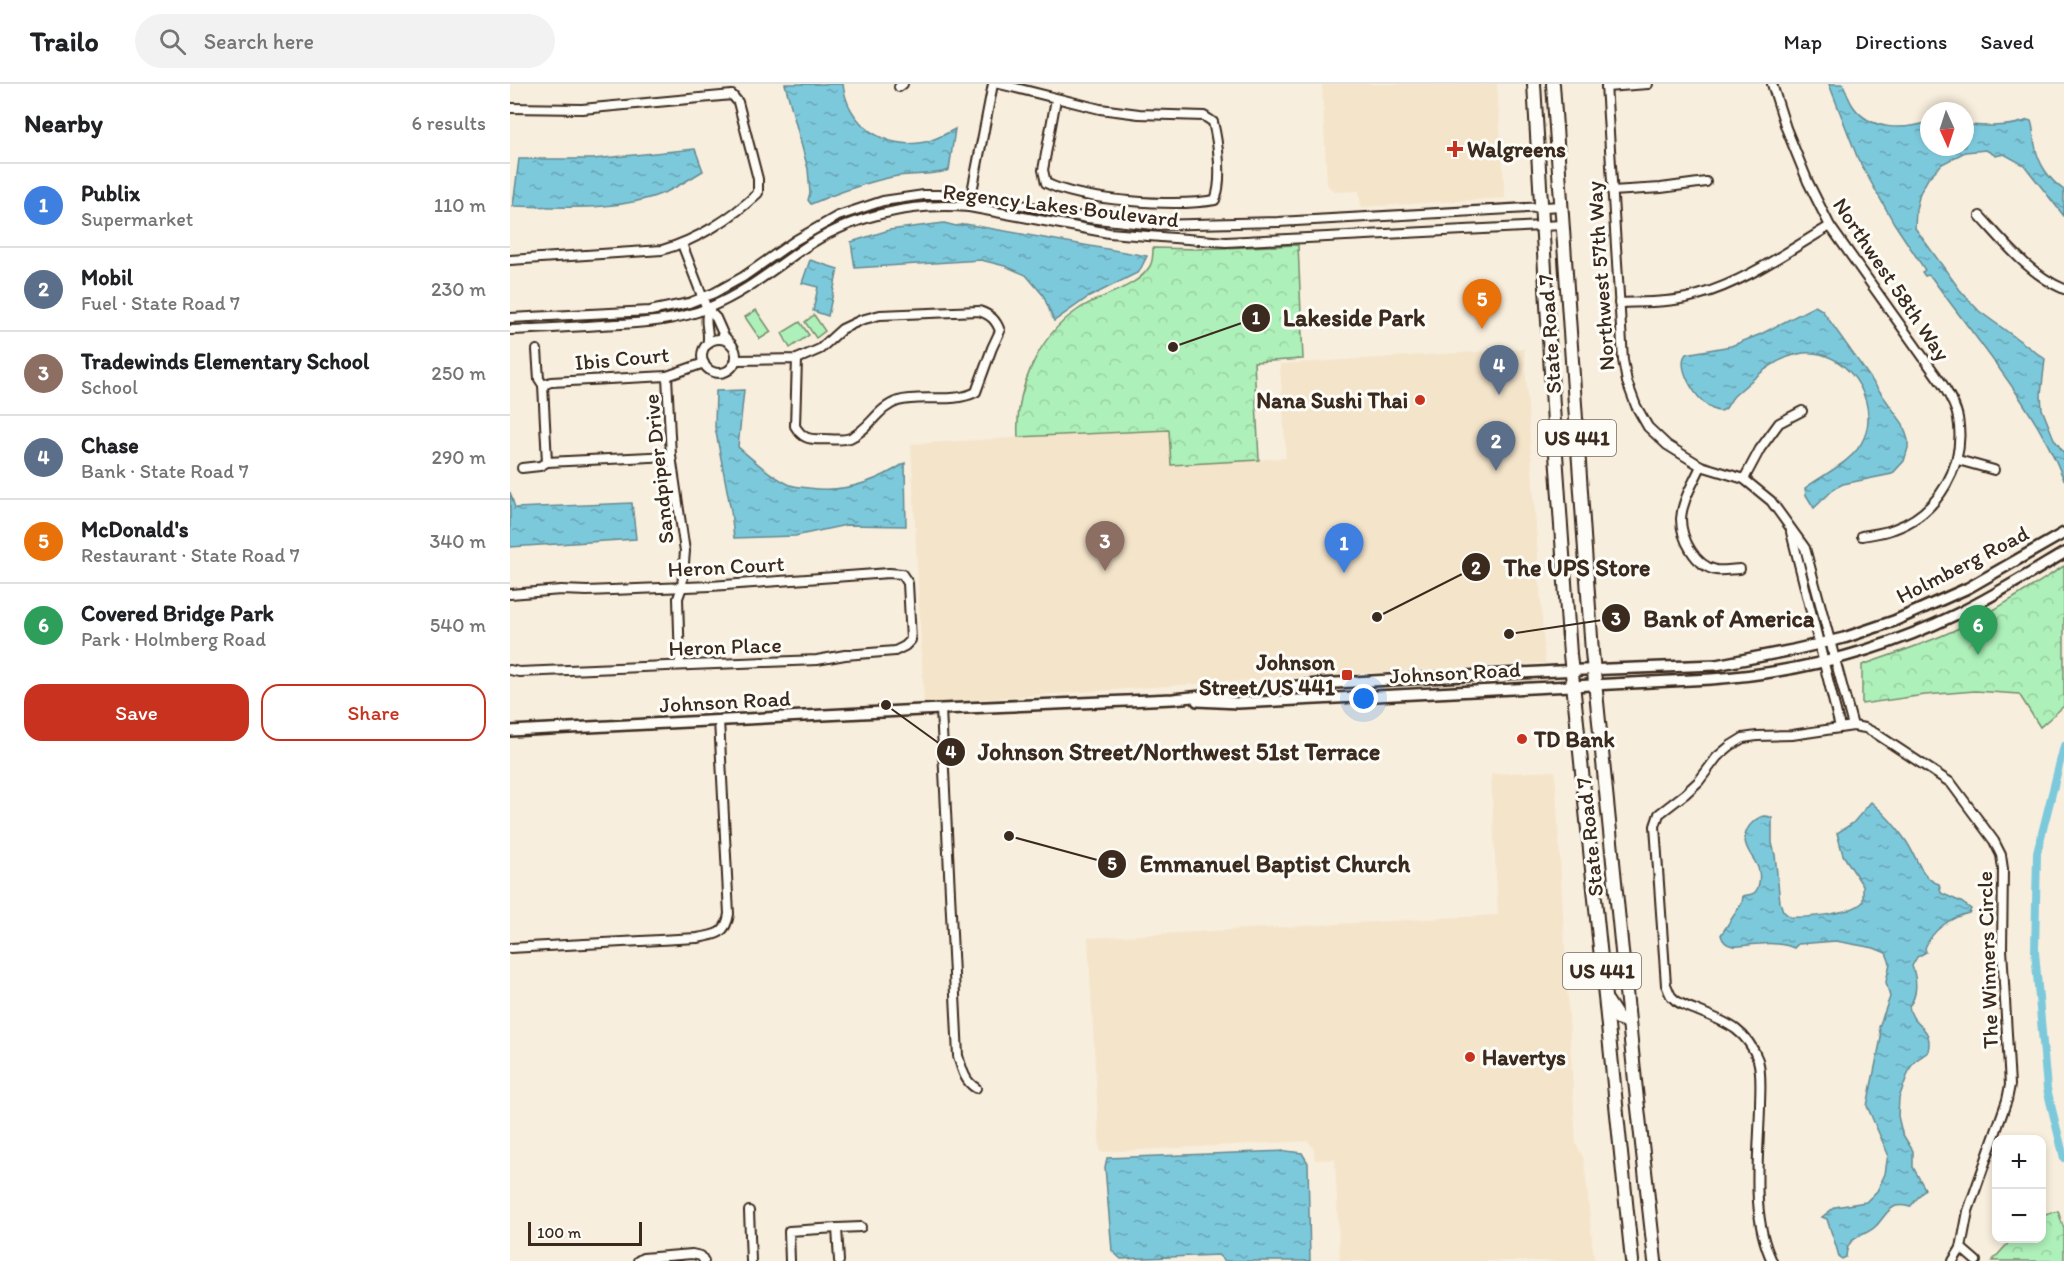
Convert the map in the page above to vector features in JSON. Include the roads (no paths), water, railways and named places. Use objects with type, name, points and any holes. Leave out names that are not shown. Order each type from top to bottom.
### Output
[{"type":"main road","name":"State Road 7","points":[[1534,84],[1556,461],[1573,685],[1632,1261]]},
{"type":"main road","name":"State Road 7","points":[[1553,84],[1595,684],[1655,1261]]},
{"type":"main road","points":[[1605,997],[1618,1018],[1629,1022]]},
{"type":"main road","points":[[1610,1048],[1626,1063],[1635,1081]]},
{"type":"street","points":[[969,207],[993,84]]},
{"type":"street","points":[[1000,84],[1100,109],[1139,114],[1204,116],[1213,122],[1216,132],[1219,190],[1215,200],[1202,202],[1133,201],[1096,197],[1058,189],[1046,183],[1043,170],[1056,99]]},
{"type":"street","points":[[1606,86],[1648,84]]},
{"type":"street","name":"Northwest 58th Way","points":[[1772,84],[1799,160],[1830,226],[1943,385],[1953,403],[1958,418],[1958,460]]},
{"type":"street","name":"Northwest 57th Way","points":[[1606,86],[1623,360],[1627,382],[1636,406],[1648,427],[1667,445],[1701,466],[1744,479],[1771,501],[1805,548],[1853,726]]},
{"type":"street","points":[[510,108],[582,109],[732,95],[738,102],[758,179],[758,193],[708,230],[682,244],[642,253],[510,260]]},
{"type":"street","points":[[1612,191],[1706,182]]},
{"type":"street","name":"Regency Lakes Boulevard","points":[[510,318],[673,307],[703,297],[743,278],[819,226],[860,208],[883,201],[924,195],[971,195],[1087,218],[1153,225],[1278,222],[1562,206]]},
{"type":"street","name":"Regency Lakes Boulevard","points":[[510,330],[648,322],[708,310],[740,293],[823,236],[850,224],[897,210],[951,205],[1109,233],[1226,242],[1563,225]]},
{"type":"street","points":[[1980,216],[2034,271],[2064,289]]},
{"type":"street","points":[[1619,303],[1669,301],[1698,295],[1752,272],[1830,226]]},
{"type":"street","points":[[682,244],[708,310],[716,318],[724,336],[737,355],[731,369],[721,373],[711,371],[704,363],[703,354],[708,335],[705,322],[708,310]]},
{"type":"street","points":[[736,360],[797,359],[819,349],[842,329],[861,320],[880,315],[980,311],[990,315],[997,322],[1000,332],[976,392],[966,398],[901,400],[889,404],[860,433],[847,439],[808,440],[799,433],[795,426],[797,359]]},
{"type":"street","points":[[706,345],[711,341],[722,339],[732,345]]},
{"type":"street","points":[[537,350],[539,380],[543,385],[547,462]]},
{"type":"street","name":"Ibis Court","points":[[543,385],[551,382],[667,376],[704,363]]},
{"type":"street","name":"Sandpiper Drive","points":[[667,376],[671,456],[685,551],[682,587],[678,598],[680,665]]},
{"type":"street","points":[[1744,479],[1760,449],[1779,423],[1802,411]]},
{"type":"street","points":[[522,468],[540,466],[547,462],[671,456]]},
{"type":"street","points":[[1862,536],[1895,529],[1930,506],[1942,492],[1958,460],[1994,470]]},
{"type":"street","points":[[1701,466],[1686,499],[1681,519],[1684,537],[1694,555],[1706,565],[1716,570],[1740,569]]},
{"type":"street","name":"Northwest 57th Way","points":[[1790,528],[1840,727]]},
{"type":"street","name":"Holmberg Road","points":[[1594,670],[1716,665],[1831,641],[1894,621],[1943,601],[2064,533]]},
{"type":"street","name":"Holmberg Road","points":[[1595,684],[1740,677],[1823,663],[1909,635],[1955,615],[2064,553]]},
{"type":"street","name":"Heron Court","points":[[510,594],[561,590],[682,587],[889,573],[902,574],[908,583],[911,614]]},
{"type":"street","name":"Heron Place","points":[[510,670],[519,672],[817,660],[895,651],[911,640],[911,614]]},
{"type":"street","name":"Johnson Road","points":[[510,731],[1173,699],[1296,686],[1594,670]]},
{"type":"street","name":"Johnson Road","points":[[1173,699],[1238,703],[1595,684]]},
{"type":"street","points":[[1238,703],[1254,695],[1289,692],[1296,686]]},
{"type":"street","points":[[941,709],[958,1056],[962,1071],[970,1084],[976,1088]]},
{"type":"street","points":[[510,948],[698,938],[713,936],[726,927],[729,914],[719,720]]},
{"type":"street","name":"The Winners Circle","points":[[1772,1261],[1761,1229],[1759,1204],[1760,1088],[1758,1063],[1742,1033],[1728,1023],[1682,1004],[1672,997],[1666,985],[1655,826],[1659,814],[1699,781],[1717,757],[1743,738],[1792,735],[1853,726],[1875,733],[1951,783],[1994,841],[2001,855],[2003,869],[2002,949],[2010,1085],[2007,1100],[1968,1211],[1961,1248],[1955,1260]]},
{"type":"street","points":[[749,1211],[752,1261]]},
{"type":"street","points":[[790,1261],[789,1231],[861,1227]]},
{"type":"street","points":[[837,1228],[838,1261]]},
{"type":"street","points":[[1961,1248],[1976,1261]]},
{"type":"street","points":[[638,1261],[643,1258],[692,1254],[701,1256],[704,1261]]},
{"type":"water","points":[[785,84],[843,84],[846,98],[860,122],[870,131],[896,142],[910,144],[925,142],[955,129],[949,170],[882,179],[811,204],[808,200],[810,193],[808,169]]},
{"type":"water","points":[[1829,84],[1843,84],[1852,104],[1869,120],[1898,127],[1920,125],[1920,156],[1957,156],[1942,164],[1929,177],[1920,193],[1915,228],[1960,290],[1979,311],[2045,359],[2041,395],[2042,409],[2054,439],[2064,453],[2064,480],[2052,453],[2022,401],[1932,278],[1925,276],[1922,272],[1925,270],[1894,223],[1858,159]]},
{"type":"water","points":[[2031,121],[2036,152],[2042,165],[2049,176],[2064,190],[2064,216],[2024,165],[2004,154],[1996,156],[1986,150],[1974,151],[1974,125],[1997,126]]},
{"type":"water","points":[[695,149],[703,171],[671,190],[648,198],[629,203],[591,207],[513,206],[519,159],[593,159]]},
{"type":"water","points":[[944,223],[956,226],[965,224],[1147,256],[1139,272],[1087,298],[1054,321],[1043,295],[1026,275],[1005,266],[981,260],[855,268],[851,242],[889,230]]},
{"type":"water","points":[[810,260],[838,269],[828,316],[813,311],[818,287],[802,283]]},
{"type":"water","points":[[1815,306],[1822,310],[1903,424],[1908,448],[1904,461],[1892,474],[1843,484],[1835,488],[1814,508],[1806,495],[1805,488],[1846,460],[1864,438],[1868,423],[1867,408],[1856,379],[1833,359],[1819,354],[1793,355],[1766,369],[1734,396],[1724,410],[1719,411],[1705,404],[1698,396],[1687,378],[1683,360],[1686,354],[1731,346],[1761,334]]},
{"type":"water","points":[[744,390],[738,447],[750,458],[769,473],[790,485],[822,489],[835,489],[871,481],[905,463],[906,526],[846,525],[795,536],[734,538],[715,427],[716,391]]},
{"type":"water","points":[[510,492],[515,508],[632,503],[636,539],[510,547]]},
{"type":"water","points":[[1871,802],[1898,830],[1923,872],[1939,884],[1941,893],[1971,909],[1969,913],[1949,921],[1937,930],[1928,941],[1926,952],[1917,957],[1912,966],[1916,987],[1909,1006],[1914,1019],[1928,1036],[1929,1043],[1928,1052],[1915,1061],[1910,1068],[1899,1098],[1898,1116],[1902,1133],[1913,1151],[1913,1167],[1925,1189],[1910,1207],[1893,1207],[1876,1226],[1853,1240],[1849,1244],[1846,1257],[1842,1259],[1839,1257],[1827,1219],[1822,1217],[1835,1207],[1866,1202],[1877,1191],[1885,1174],[1888,1154],[1867,1106],[1881,1038],[1879,1027],[1890,997],[1886,982],[1890,963],[1886,953],[1874,948],[1836,941],[1798,944],[1794,948],[1773,944],[1732,946],[1724,941],[1721,935],[1742,903],[1743,896],[1754,893],[1758,888],[1759,870],[1746,846],[1745,835],[1750,825],[1758,818],[1767,816],[1772,818],[1772,843],[1780,902],[1783,911],[1790,917],[1817,916],[1849,910],[1863,902],[1863,886],[1843,855],[1837,833],[1853,823]]},
{"type":"water","points":[[1286,1151],[1302,1153],[1308,1163],[1310,1261],[1225,1261],[1218,1255],[1121,1259],[1112,1251],[1105,1167],[1107,1158]]},
{"type":"waterway","points":[[2064,746],[2037,853],[2035,952],[2047,1089],[2064,1158]]},
{"type":"place","name":"Walgreens","points":[[1455,149]]},
{"type":"place","name":"McDonald's","points":[[1482,329]]},
{"type":"place","name":"Lakeside Park","points":[[1173,347]]},
{"type":"place","name":"Chase","points":[[1499,395]]},
{"type":"place","name":"Nana Sushi Thai","points":[[1420,400]]},
{"type":"place","name":"Mobil","points":[[1496,471]]},
{"type":"place","name":"Tradewinds Elementary School","points":[[1105,571]]},
{"type":"place","name":"Publix","points":[[1344,573]]},
{"type":"place","name":"The UPS Store","points":[[1377,617]]},
{"type":"place","name":"Bank of America","points":[[1509,634]]},
{"type":"place","name":"Covered Bridge Park","points":[[1978,655]]},
{"type":"place","name":"Johnson Street/US 441","points":[[1347,675]]},
{"type":"place","name":"Johnson Street/Northwest 51st Terrace","points":[[886,705]]},
{"type":"place","name":"TD Bank","points":[[1522,739]]},
{"type":"place","name":"Emmanuel Baptist Church","points":[[1009,836]]},
{"type":"place","name":"Havertys","points":[[1470,1057]]}]
